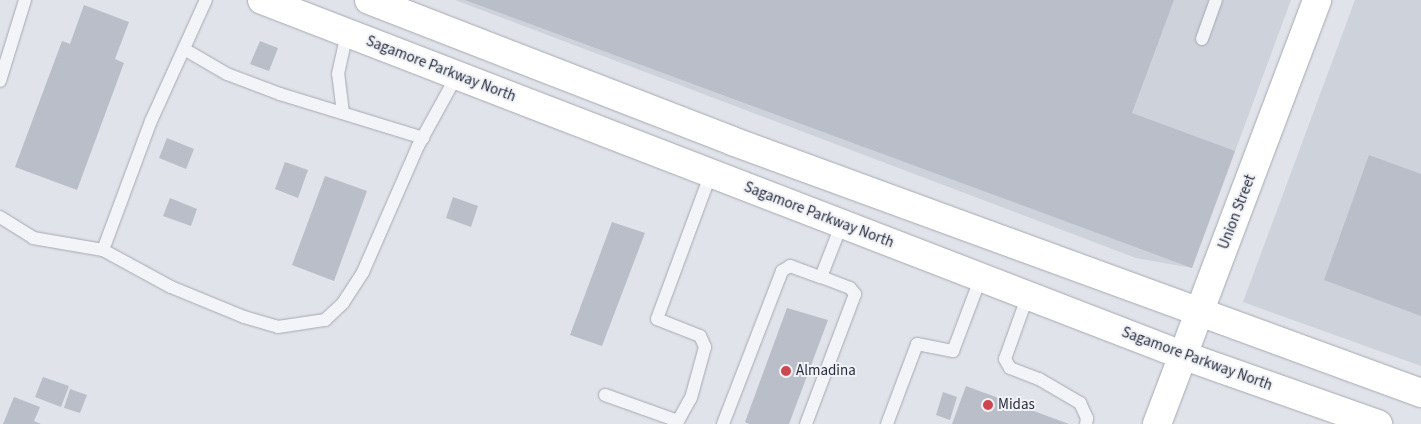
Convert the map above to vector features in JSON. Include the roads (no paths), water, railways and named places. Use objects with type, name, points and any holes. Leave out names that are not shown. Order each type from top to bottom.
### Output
[{"type":"main road","name":"Sagamore Parkway North","points":[[262,0],[1182,355],[1367,422]]},
{"type":"main road","points":[[369,0],[732,141],[1198,314],[1421,393]]},
{"type":"main road","name":"Union Street","points":[[1156,424],[1317,0]]},
{"type":"lane","points":[[0,81],[26,0]]},
{"type":"lane","points":[[103,250],[151,121],[206,0]]},
{"type":"lane","points":[[1202,39],[1216,0]]},
{"type":"lane","points":[[343,113],[338,74],[347,33]]},
{"type":"lane","points":[[184,49],[227,74],[423,138]]},
{"type":"lane","points":[[0,217],[33,238],[103,250],[170,287],[244,318],[278,327],[326,320],[343,303],[363,272],[423,138],[457,75]]},
{"type":"lane","points":[[605,395],[678,421],[691,398],[705,346],[703,341],[700,336],[657,319],[711,173]]},
{"type":"lane","points":[[821,277],[842,223]]},
{"type":"lane","points":[[723,424],[782,271],[790,266],[850,288],[855,294],[806,424]]},
{"type":"lane","points":[[887,424],[917,344],[953,351],[981,277]]},
{"type":"lane","points":[[1028,295],[1005,359],[1010,368],[1039,379],[1080,403],[1087,418],[1086,424]]},
{"type":"place","name":"Almadina","points":[[786,371]]},
{"type":"place","name":"Midas","points":[[988,405]]}]
